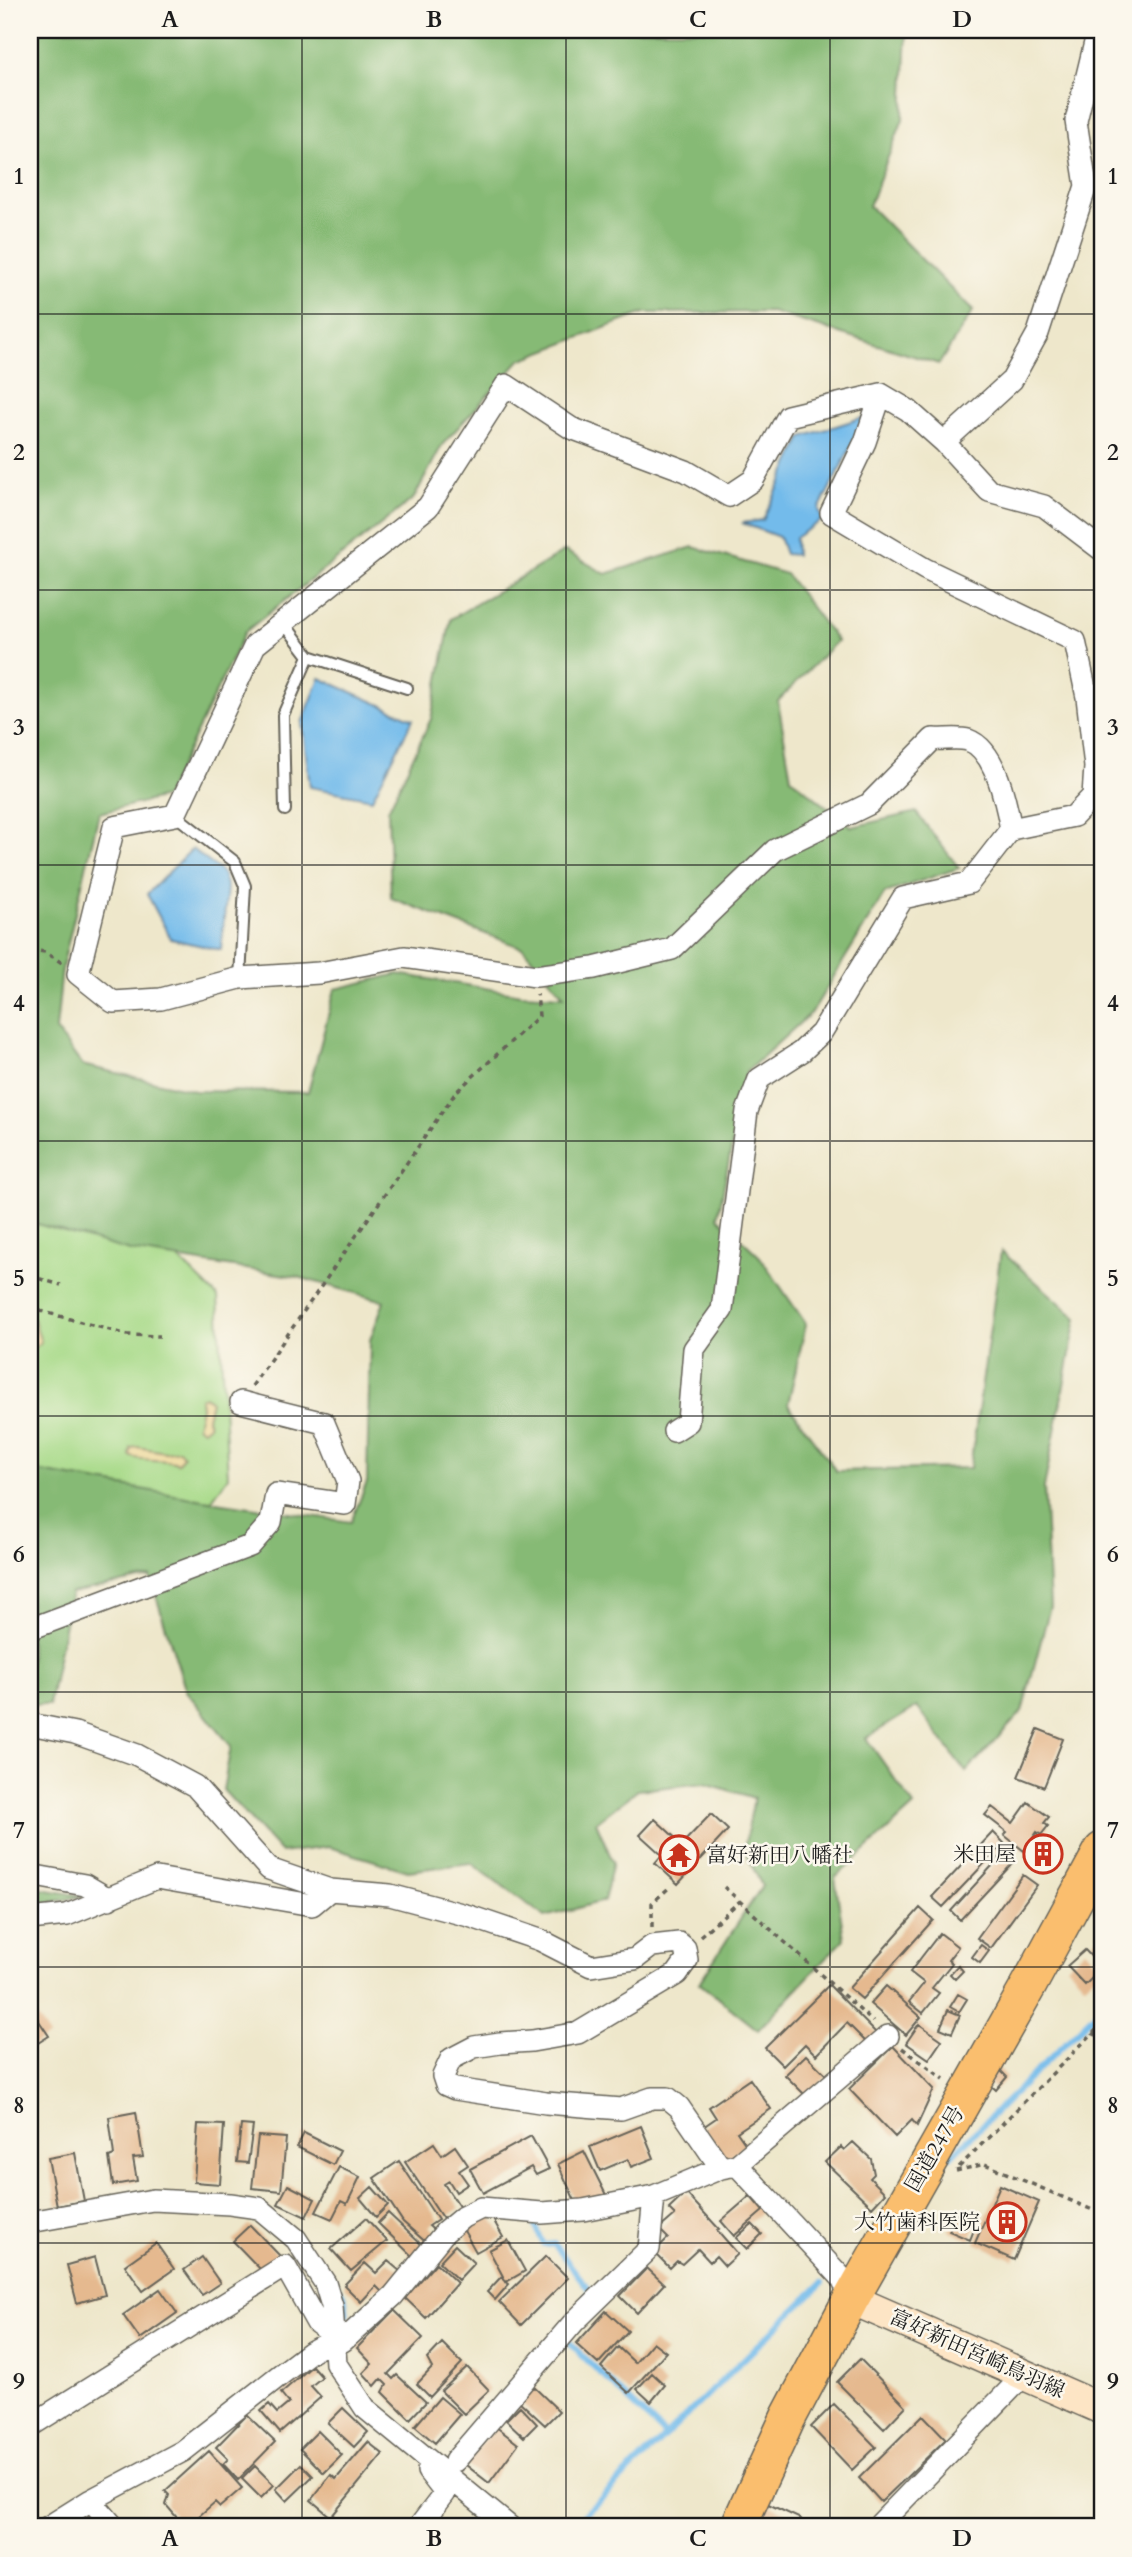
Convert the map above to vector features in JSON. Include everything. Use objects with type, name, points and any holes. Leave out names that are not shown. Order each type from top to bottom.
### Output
[{"type":"highway","name":"国道247号","points":[[738,2527],[788,2418],[851,2299],[1102,1850]]},
{"type":"main road","name":"富好新田宮崎鳥羽線","points":[[851,2299],[1102,2409]]},
{"type":"street","points":[[944,443],[1012,380],[1038,333],[1086,187],[1076,121],[1098,30]]},
{"type":"street","points":[[1011,828],[1004,793],[989,758],[968,740],[933,739],[869,804],[775,850],[672,948],[594,968],[536,976],[404,957],[319,973],[240,978],[162,999],[113,1002],[78,974],[114,827],[175,815],[255,645],[428,507],[506,385],[571,428],[686,471],[729,496],[753,480],[788,416],[881,394],[908,410],[944,443],[989,491],[1044,506],[1102,550]]},
{"type":"street","points":[[674,1430],[688,1422],[694,1349],[722,1310],[747,1111],[759,1079],[801,1052],[821,1033],[903,898],[969,883],[1011,828],[1074,816],[1093,796],[1095,695],[1075,641],[925,569],[831,513],[865,442],[881,394]]},
{"type":"street","points":[[30,1629],[250,1546],[271,1522],[276,1494],[345,1504],[348,1480],[324,1423],[240,1402]]},
{"type":"street","points":[[30,1724],[75,1733],[136,1755],[195,1786],[269,1869],[330,1890],[390,1895],[469,1916],[540,1941],[591,1966],[635,1959],[652,1947],[679,1943],[685,1948],[687,1960],[677,1973],[579,2033],[532,2042],[474,2047],[451,2059],[443,2076],[446,2085],[455,2089],[547,2103],[621,2109],[652,2098],[668,2098],[729,2166],[842,2278],[851,2299]]},
{"type":"street","points":[[30,1875],[85,1885],[109,1899]]},
{"type":"street","points":[[30,1919],[67,1915],[157,1878],[312,1905],[330,1890]]},
{"type":"street","points":[[30,2426],[285,2266],[317,2323],[343,2341],[393,2296],[445,2232],[463,2217],[481,2208],[542,2213],[583,2210],[654,2196],[729,2166],[888,2036]]},
{"type":"street","points":[[455,2461],[574,2322],[649,2249],[654,2196]]},
{"type":"street","points":[[30,2222],[153,2200],[259,2208],[296,2239],[325,2283],[332,2306],[336,2364],[365,2408],[510,2527]]},
{"type":"street","points":[[48,2527],[91,2500],[183,2451],[309,2353],[336,2338]]},
{"type":"street","points":[[877,2527],[1024,2375]]},
{"type":"street","points":[[402,2437],[414,2440],[448,2461],[455,2461],[483,2490],[487,2509]]},
{"type":"street","points":[[419,2527],[445,2493],[417,2456],[421,2452]]},
{"type":"street","points":[[91,2500],[114,2527]]},
{"type":"lane","points":[[283,622],[309,656],[407,688]]},
{"type":"lane","points":[[285,810],[283,715],[309,656]]},
{"type":"lane","points":[[175,815],[235,862],[245,886],[240,978]]},
{"type":"path","points":[[30,950],[45,953],[78,974]]},
{"type":"path","points":[[240,1402],[456,1093],[539,1016],[536,976]]},
{"type":"path","points":[[30,1276],[61,1286]]},
{"type":"path","points":[[30,1308],[128,1335],[159,1336]]},
{"type":"path","points":[[652,1947],[652,1903],[671,1886]]},
{"type":"path","points":[[724,1887],[888,2036],[932,2071],[967,2093]]},
{"type":"path","points":[[685,1948],[740,1901]]},
{"type":"path","points":[[1102,2024],[955,2171],[985,2164],[1102,2214]]},
{"type":"path","points":[[1092,2034],[1102,2038]]},
{"type":"green space","points":[[30,30],[907,30],[903,119],[869,206],[973,311],[939,364],[772,312],[644,313],[520,360],[442,445],[414,498],[245,632],[165,797],[99,813],[62,968],[56,1030],[82,1065],[195,1091],[308,1092],[335,989],[398,974],[521,994],[564,996],[523,948],[391,898],[388,810],[431,719],[451,619],[565,551],[606,574],[693,547],[786,574],[837,641],[778,701],[791,778],[852,827],[916,812],[959,868],[885,893],[812,1012],[746,1072],[718,1217],[760,1257],[806,1324],[788,1404],[836,1471],[970,1468],[1001,1251],[1077,1318],[1044,1488],[1050,1607],[1022,1712],[966,1772],[917,1707],[866,1738],[914,1806],[835,1878],[844,1939],[758,2030],[699,1983],[762,1886],[744,1849],[754,1798],[705,1783],[638,1790],[596,1822],[613,1862],[604,1901],[545,1917],[471,1863],[408,1871],[329,1847],[281,1853],[223,1790],[231,1746],[186,1691],[150,1577],[71,1593],[49,1705],[30,1705],[30,1470],[351,1522],[367,1482],[370,1340],[384,1301],[298,1277],[130,1251],[30,1222]]},
{"type":"green space","points":[[30,1196],[142,1223],[218,1297],[228,1477],[192,1528],[30,1499]]},
{"type":"green space","points":[[30,1887],[83,1896],[30,1906]]},
{"type":"sand","points":[[30,1319],[34,1320],[41,1342],[31,1350]]},
{"type":"sand","points":[[205,1396],[211,1401],[207,1418],[209,1425],[203,1430],[197,1426],[200,1399]]},
{"type":"sand","points":[[131,1448],[165,1452],[179,1450],[183,1456],[178,1463],[130,1456]]},
{"type":"water","points":[[867,416],[819,509],[822,520],[795,538],[796,555],[785,554],[779,537],[742,523],[763,520],[802,437]]},
{"type":"water","points":[[320,678],[413,719],[372,799],[310,787],[302,723]]},
{"type":"water","points":[[192,849],[222,872],[227,888],[221,950],[171,939],[147,894]]},
{"type":"building","points":[[1038,1729],[1063,1739],[1044,1787],[1018,1777]]},
{"type":"building","points":[[1028,1802],[1049,1817],[1044,1823],[1048,1826],[1041,1835],[1037,1832],[1024,1851],[1004,1835],[1007,1832],[985,1815],[992,1807],[1013,1823]]},
{"type":"building","name":"富好新田八幡社","points":[[711,1814],[728,1830],[678,1884],[655,1863],[662,1855],[640,1835],[655,1819],[682,1844]]},
{"type":"building","points":[[993,1832],[1004,1843],[943,1907],[932,1897]]},
{"type":"building","name":"米田屋","points":[[1038,1836],[1061,1852],[1048,1871],[1025,1856]]},
{"type":"building","points":[[1003,1854],[1013,1863],[960,1920],[951,1911]]},
{"type":"building","points":[[1023,1875],[1037,1885],[991,1948],[977,1938]]},
{"type":"building","points":[[920,1908],[933,1920],[862,1999],[849,1988]]},
{"type":"building","points":[[940,1933],[958,1947],[948,1960],[952,1963],[932,1988],[939,1993],[923,2013],[909,2002],[924,1983],[910,1972]]},
{"type":"building","points":[[1102,1933],[1102,1952],[1093,1942]]},
{"type":"building","points":[[981,1945],[989,1951],[980,1963],[972,1957]]},
{"type":"building","points":[[1085,1950],[1102,1968],[1085,1985],[1067,1966]]},
{"type":"building","points":[[958,1965],[963,1971],[955,1979],[950,1974]]},
{"type":"building","points":[[829,1985],[878,2035],[868,2044],[847,2023],[816,2055],[805,2044],[783,2066],[765,2048]]},
{"type":"building","points":[[886,1986],[921,2017],[906,2035],[870,2004]]},
{"type":"building","points":[[958,1994],[967,1999],[959,2012],[950,2007]]},
{"type":"building","points":[[948,2010],[960,2015],[952,2033],[940,2028]]},
{"type":"building","points":[[33,2012],[49,2036],[30,2048],[30,2014]]},
{"type":"building","points":[[919,2024],[942,2040],[929,2059],[906,2043]]},
{"type":"building","points":[[893,2046],[934,2089],[917,2126],[912,2120],[895,2137],[849,2089]]},
{"type":"building","points":[[806,2055],[827,2076],[807,2097],[785,2075]]},
{"type":"building","points":[[996,2066],[1007,2077],[996,2090],[984,2079]]},
{"type":"building","points":[[750,2079],[771,2109],[737,2132],[746,2145],[726,2159],[703,2127],[716,2118],[709,2107]]},
{"type":"building","points":[[136,2112],[143,2157],[133,2158],[137,2181],[113,2185],[109,2157],[114,2155],[109,2117]]},
{"type":"building","points":[[198,2124],[224,2125],[220,2184],[194,2182]]},
{"type":"building","points":[[241,2125],[253,2126],[248,2163],[237,2162]]},
{"type":"building","points":[[641,2126],[654,2158],[631,2167],[628,2159],[600,2171],[590,2147]]},
{"type":"building","points":[[304,2133],[340,2151],[333,2165],[297,2147]]},
{"type":"building","points":[[258,2136],[286,2138],[281,2191],[252,2188]]},
{"type":"building","points":[[531,2136],[549,2169],[536,2175],[531,2167],[483,2193],[470,2169]]},
{"type":"building","points":[[853,2142],[871,2159],[874,2174],[870,2178],[885,2193],[872,2207],[825,2162],[841,2147],[844,2150]]},
{"type":"building","points":[[434,2143],[442,2155],[455,2146],[468,2165],[459,2171],[468,2184],[456,2192],[449,2181],[444,2184],[460,2208],[443,2219],[405,2162]]},
{"type":"building","points":[[584,2151],[608,2199],[576,2203],[558,2164]]},
{"type":"building","points":[[75,2153],[84,2201],[57,2206],[48,2158]]},
{"type":"building","points":[[399,2161],[438,2220],[429,2226],[438,2234],[429,2245],[403,2222],[374,2178]]},
{"type":"building","points":[[339,2167],[360,2177],[347,2204],[341,2201],[332,2219],[316,2212]]},
{"type":"building","points":[[288,2185],[315,2199],[306,2217],[278,2204]]},
{"type":"building","name":"大竹歯科医院","points":[[1000,2185],[1039,2202],[1014,2260],[975,2243]]},
{"type":"building","points":[[372,2187],[388,2205],[376,2217],[360,2198]]},
{"type":"building","points":[[686,2193],[738,2254],[725,2266],[716,2256],[710,2262],[698,2249],[682,2264],[677,2261],[670,2268],[654,2252],[668,2238],[659,2229],[675,2215],[669,2209]]},
{"type":"building","points":[[750,2196],[763,2211],[734,2236],[721,2221]]},
{"type":"building","points":[[388,2213],[424,2247],[414,2258],[378,2223]]},
{"type":"building","points":[[956,2213],[977,2222],[970,2240],[949,2231]]},
{"type":"building","points":[[490,2214],[503,2237],[476,2252],[463,2229]]},
{"type":"building","points":[[366,2218],[387,2241],[351,2271],[331,2249]]},
{"type":"building","points":[[752,2224],[762,2234],[747,2249],[736,2238]]},
{"type":"building","points":[[250,2225],[280,2256],[263,2272],[233,2241]]},
{"type":"building","points":[[508,2240],[525,2271],[506,2282],[489,2250]]},
{"type":"building","points":[[156,2243],[174,2269],[143,2291],[125,2265]]},
{"type":"building","points":[[455,2245],[474,2263],[458,2280],[439,2262]]},
{"type":"building","points":[[546,2256],[568,2278],[521,2325],[499,2302]]},
{"type":"building","points":[[95,2257],[105,2295],[77,2303],[67,2265]]},
{"type":"building","points":[[202,2257],[220,2283],[202,2295],[184,2270]]},
{"type":"building","points":[[388,2261],[401,2272],[382,2292],[376,2286],[361,2302],[344,2285],[365,2263],[376,2273]]},
{"type":"building","points":[[436,2263],[457,2283],[426,2318],[405,2298]]},
{"type":"building","points":[[647,2268],[664,2284],[637,2313],[620,2296]]},
{"type":"building","points":[[501,2277],[509,2284],[495,2300],[487,2292]]},
{"type":"building","points":[[160,2289],[177,2313],[140,2339],[123,2315]]},
{"type":"building","points":[[394,2310],[423,2338],[388,2374],[393,2379],[397,2375],[426,2402],[410,2419],[383,2392],[387,2385],[381,2379],[375,2386],[363,2373],[372,2364],[357,2348]]},
{"type":"building","points":[[606,2311],[628,2331],[598,2364],[576,2344]]},
{"type":"building","points":[[653,2342],[666,2352],[629,2393],[601,2367],[618,2347],[635,2363]]},
{"type":"building","points":[[442,2343],[462,2363],[430,2397],[417,2384],[432,2368],[427,2359]]},
{"type":"building","points":[[860,2359],[906,2406],[884,2429],[837,2382]]},
{"type":"building","points":[[312,2366],[322,2377],[311,2386],[321,2397],[280,2433],[261,2411],[269,2404],[277,2413],[289,2403],[281,2393]]},
{"type":"building","points":[[467,2367],[489,2390],[464,2414],[441,2391]]},
{"type":"building","points":[[652,2373],[665,2385],[651,2402],[637,2389]]},
{"type":"building","points":[[533,2386],[559,2411],[545,2425],[519,2401]]},
{"type":"building","points":[[440,2397],[460,2414],[435,2443],[415,2426]]},
{"type":"building","points":[[834,2404],[876,2447],[852,2470],[811,2427]]},
{"type":"building","points":[[520,2406],[537,2424],[524,2437],[506,2420]]},
{"type":"building","points":[[343,2408],[368,2432],[354,2447],[328,2423]]},
{"type":"building","points":[[247,2415],[275,2442],[238,2480],[223,2464],[228,2459],[216,2447]]},
{"type":"building","points":[[923,2415],[946,2439],[881,2502],[859,2478]]},
{"type":"building","points":[[495,2426],[518,2444],[489,2483],[466,2465]]},
{"type":"building","points":[[318,2431],[342,2455],[324,2473],[300,2449]]},
{"type":"building","points":[[368,2442],[383,2454],[331,2517],[311,2500],[331,2475],[336,2479]]},
{"type":"building","points":[[209,2451],[242,2488],[220,2507],[215,2502],[199,2516],[208,2527],[185,2527],[166,2505],[169,2495],[165,2491]]},
{"type":"building","points":[[301,2464],[313,2476],[287,2501],[276,2489]]},
{"type":"building","points":[[255,2466],[274,2485],[261,2498],[242,2479]]},
{"type":"building","points":[[766,2503],[801,2519],[799,2527],[759,2527]]},
{"type":"building","points":[[94,2516],[102,2527],[78,2527]]},
{"type":"waterway","points":[[951,2156],[1102,2007]]},
{"type":"waterway","points":[[531,2216],[544,2245],[554,2244],[591,2292],[587,2296]]},
{"type":"waterway","points":[[332,2278],[344,2296],[347,2314]]},
{"type":"waterway","points":[[572,2527],[822,2283]]},
{"type":"waterway","points":[[564,2338],[665,2435]]},
{"type":"place","name":"米田屋","points":[[1043,1854]]},
{"type":"place","name":"富好新田八幡社","points":[[679,1855]]},
{"type":"place","name":"大竹歯科医院","points":[[1007,2222]]}]
